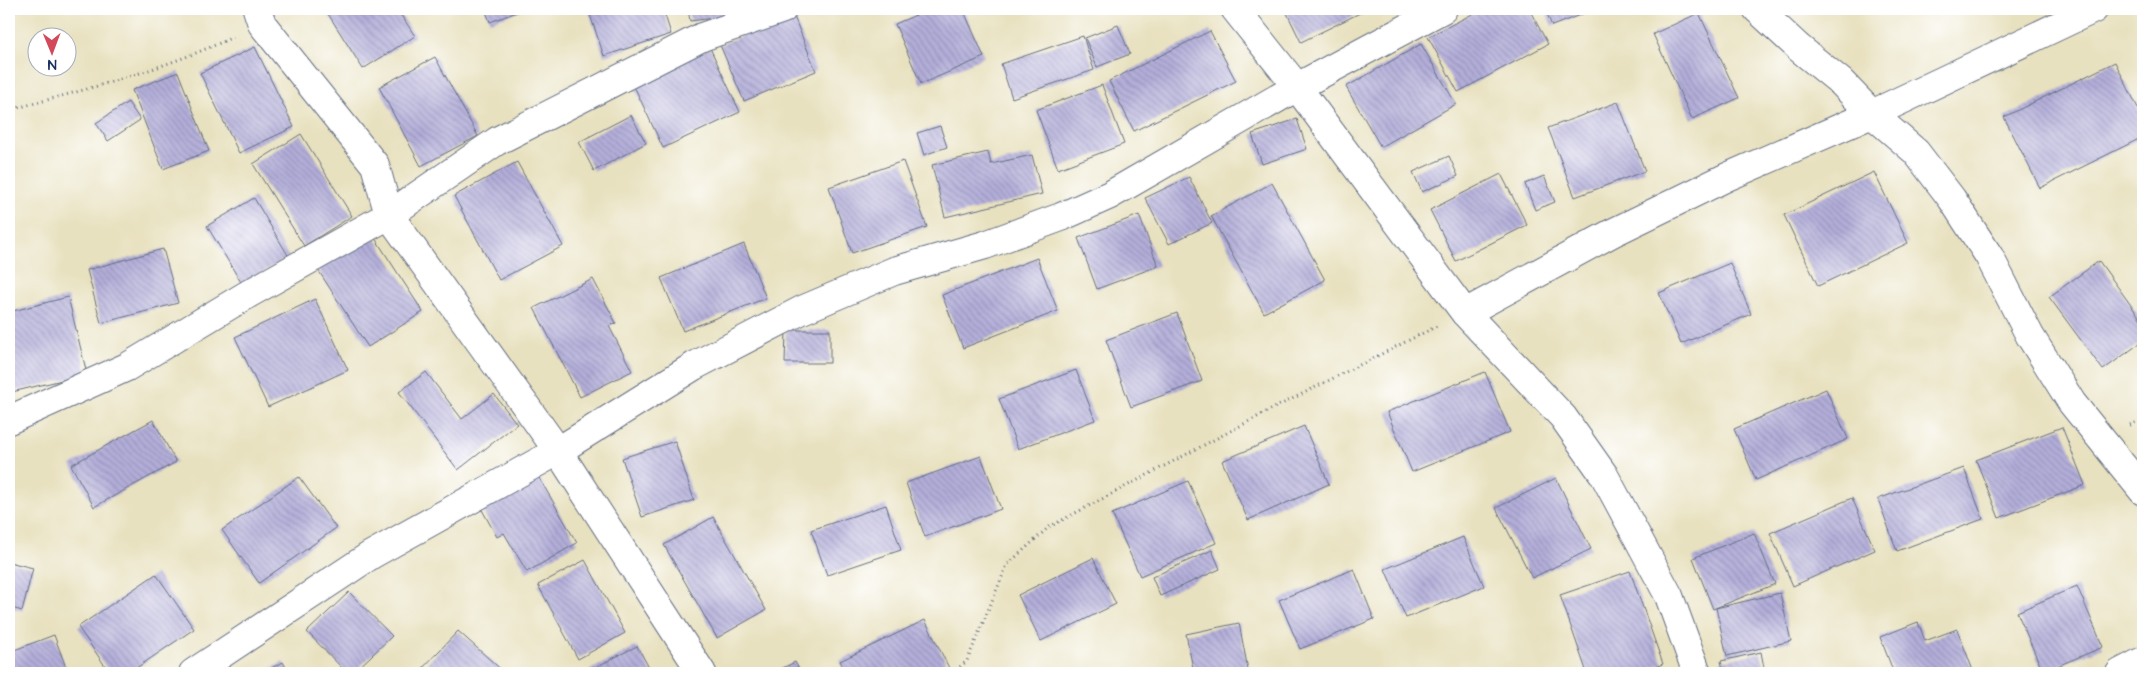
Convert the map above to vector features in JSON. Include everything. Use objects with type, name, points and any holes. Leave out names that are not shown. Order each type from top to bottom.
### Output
[{"type":"street","points":[[9,420],[127,367],[250,293],[388,215],[497,141],[702,38],[783,9]]},
{"type":"street","points":[[1235,9],[1297,87],[1465,313],[1563,417],[1604,475],[1669,596],[1697,673]]},
{"type":"street","points":[[193,673],[371,555],[558,450],[694,366],[802,310],[894,271],[985,245],[1061,217],[1110,195],[1297,87],[1443,9]]},
{"type":"street","points":[[1757,9],[1799,48],[1841,82],[1872,114],[1916,152],[1952,199],[1989,256],[2030,336],[2072,403],[2143,491]]},
{"type":"street","points":[[1465,313],[1612,233],[1718,181],[1872,114],[2094,9]]},
{"type":"street","points":[[259,16],[375,165],[388,215],[558,450],[702,673]]},
{"type":"street","points":[[2120,673],[2143,661]]},
{"type":"path","points":[[9,110],[190,57],[259,16]]},
{"type":"path","points":[[952,673],[967,661],[1008,565],[1049,527],[1266,412],[1465,313]]},
{"type":"building","points":[[325,9],[397,9],[415,36],[363,69]]},
{"type":"building","points":[[485,9],[525,9],[490,22]]},
{"type":"building","points":[[588,9],[663,9],[671,34],[604,56]]},
{"type":"building","points":[[688,9],[762,9],[762,12],[690,21]]},
{"type":"building","points":[[930,9],[963,9],[984,57],[921,84],[895,24]]},
{"type":"building","points":[[1285,9],[1363,9],[1364,11],[1301,42]]},
{"type":"building","points":[[1482,9],[1529,9],[1548,44],[1458,92],[1428,37]]},
{"type":"building","points":[[1545,9],[1595,9],[1552,26]]},
{"type":"building","points":[[1699,13],[1739,98],[1692,119],[1653,34]]},
{"type":"building","points":[[793,14],[816,71],[744,101],[720,45]]},
{"type":"building","points":[[1118,25],[1130,54],[1097,67],[1085,38]]},
{"type":"building","points":[[1210,31],[1236,81],[1134,131],[1109,81]]},
{"type":"building","points":[[1083,36],[1094,70],[1012,98],[1001,64]]},
{"type":"building","points":[[1421,44],[1456,104],[1381,147],[1346,87]]},
{"type":"building","points":[[255,47],[294,127],[239,153],[200,73]]},
{"type":"building","points":[[710,48],[740,112],[663,148],[633,84]]},
{"type":"building","points":[[435,57],[478,136],[421,166],[379,87]]},
{"type":"building","points":[[2115,62],[2143,118],[2143,137],[2040,188],[2004,117]]},
{"type":"building","points":[[178,72],[209,151],[163,169],[132,90]]},
{"type":"building","points":[[1102,85],[1124,144],[1058,169],[1036,110]]},
{"type":"building","points":[[128,102],[140,120],[108,141],[96,123]]},
{"type":"building","points":[[1618,102],[1645,171],[1575,197],[1548,128]]},
{"type":"building","points":[[631,115],[646,143],[594,171],[579,142]]},
{"type":"building","points":[[1297,119],[1307,149],[1262,164],[1252,134]]},
{"type":"building","points":[[940,126],[947,147],[924,155],[917,133]]},
{"type":"building","points":[[301,134],[352,216],[304,246],[253,164]]},
{"type":"building","points":[[988,152],[991,164],[1032,155],[1042,194],[945,217],[932,165]]},
{"type":"building","points":[[1449,156],[1458,176],[1422,192],[1413,172]]},
{"type":"building","points":[[903,161],[927,227],[852,253],[829,187]]},
{"type":"building","points":[[517,162],[563,246],[499,280],[454,196]]},
{"type":"building","points":[[1874,172],[1908,243],[1818,286],[1784,215]]},
{"type":"building","points":[[1501,174],[1527,225],[1456,261],[1430,210]]},
{"type":"building","points":[[1544,176],[1555,202],[1535,210],[1525,184]]},
{"type":"building","points":[[1189,177],[1212,223],[1169,244],[1145,198]]},
{"type":"building","points":[[1272,183],[1325,280],[1264,313],[1211,216]]},
{"type":"building","points":[[254,198],[289,257],[242,284],[207,226]]},
{"type":"building","points":[[1139,215],[1158,266],[1097,289],[1078,238]]},
{"type":"building","points":[[373,235],[423,312],[368,347],[318,270]]},
{"type":"building","points":[[744,244],[766,298],[683,331],[661,278]]},
{"type":"building","points":[[163,249],[178,303],[101,323],[87,270]]},
{"type":"building","points":[[1037,258],[1058,311],[963,348],[942,295]]},
{"type":"building","points":[[2099,261],[2143,322],[2143,341],[2103,370],[2049,297]]},
{"type":"building","points":[[1730,263],[1751,314],[1681,344],[1659,293]]},
{"type":"building","points":[[593,279],[616,323],[609,326],[632,371],[580,397],[534,308]]},
{"type":"building","points":[[68,297],[87,374],[12,392],[9,381],[9,312]]},
{"type":"building","points":[[315,299],[348,370],[268,407],[235,337]]},
{"type":"building","points":[[1177,313],[1202,381],[1131,407],[1106,340]]},
{"type":"building","points":[[786,330],[830,330],[830,363],[785,363]]},
{"type":"building","points":[[1076,370],[1095,420],[1018,449],[999,399]]},
{"type":"building","points":[[426,372],[462,419],[494,394],[517,424],[458,470],[399,392]]},
{"type":"building","points":[[1485,372],[1510,432],[1412,472],[1387,412]]},
{"type":"building","points":[[1826,389],[1848,439],[1756,480],[1734,429]]},
{"type":"building","points":[[153,420],[176,462],[94,507],[71,465]]},
{"type":"building","points":[[1304,426],[1329,484],[1248,520],[1222,461]]},
{"type":"building","points":[[2062,427],[2085,485],[1999,518],[1976,460]]},
{"type":"building","points":[[675,441],[694,500],[642,517],[622,458]]},
{"type":"building","points":[[981,456],[1001,509],[925,537],[906,483]]},
{"type":"building","points":[[1964,468],[1983,519],[1897,551],[1878,499]]},
{"type":"building","points":[[538,476],[577,543],[527,572],[504,533],[497,537],[481,508]]},
{"type":"building","points":[[299,477],[336,528],[259,583],[222,530]]},
{"type":"building","points":[[1556,478],[1591,549],[1532,578],[1496,508]]},
{"type":"building","points":[[1188,481],[1216,543],[1140,576],[1112,514]]},
{"type":"building","points":[[1852,498],[1875,550],[1793,586],[1770,533]]},
{"type":"building","points":[[886,505],[901,550],[827,575],[811,530]]},
{"type":"building","points":[[713,517],[766,610],[717,638],[664,545]]},
{"type":"building","points":[[1754,533],[1775,584],[1713,609],[1693,558]]},
{"type":"building","points":[[1463,537],[1484,586],[1406,618],[1385,569]]},
{"type":"building","points":[[1212,550],[1220,569],[1160,596],[1152,577]]},
{"type":"building","points":[[1093,558],[1116,604],[1041,641],[1018,595]]},
{"type":"building","points":[[585,560],[625,633],[578,659],[538,585]]},
{"type":"building","points":[[9,562],[33,568],[22,611],[9,607]]},
{"type":"building","points":[[1354,569],[1374,619],[1300,649],[1279,600]]},
{"type":"building","points":[[1630,571],[1663,664],[1638,673],[1587,673],[1560,595]]},
{"type":"building","points":[[156,574],[194,629],[129,673],[110,673],[78,627]]},
{"type":"building","points":[[2077,586],[2103,647],[2043,672],[2017,612]]},
{"type":"building","points":[[349,592],[392,636],[353,673],[347,673],[307,632]]},
{"type":"building","points":[[1780,593],[1791,641],[1727,656],[1716,608]]},
{"type":"building","points":[[925,620],[950,670],[943,673],[846,673],[840,661]]},
{"type":"building","points":[[1918,622],[1925,641],[1957,629],[1974,673],[1894,673],[1880,637]]},
{"type":"building","points":[[1239,623],[1248,670],[1230,673],[1194,673],[1186,634]]},
{"type":"building","points":[[458,631],[505,673],[422,673],[420,671]]},
{"type":"building","points":[[54,635],[68,673],[45,673],[44,671],[37,673],[9,673],[9,652]]},
{"type":"building","points":[[637,646],[652,673],[589,673],[588,671]]},
{"type":"building","points":[[1761,652],[1765,673],[1724,673],[1721,661]]},
{"type":"building","points":[[283,662],[289,673],[262,673]]},
{"type":"building","points":[[795,662],[801,673],[773,673]]}]
